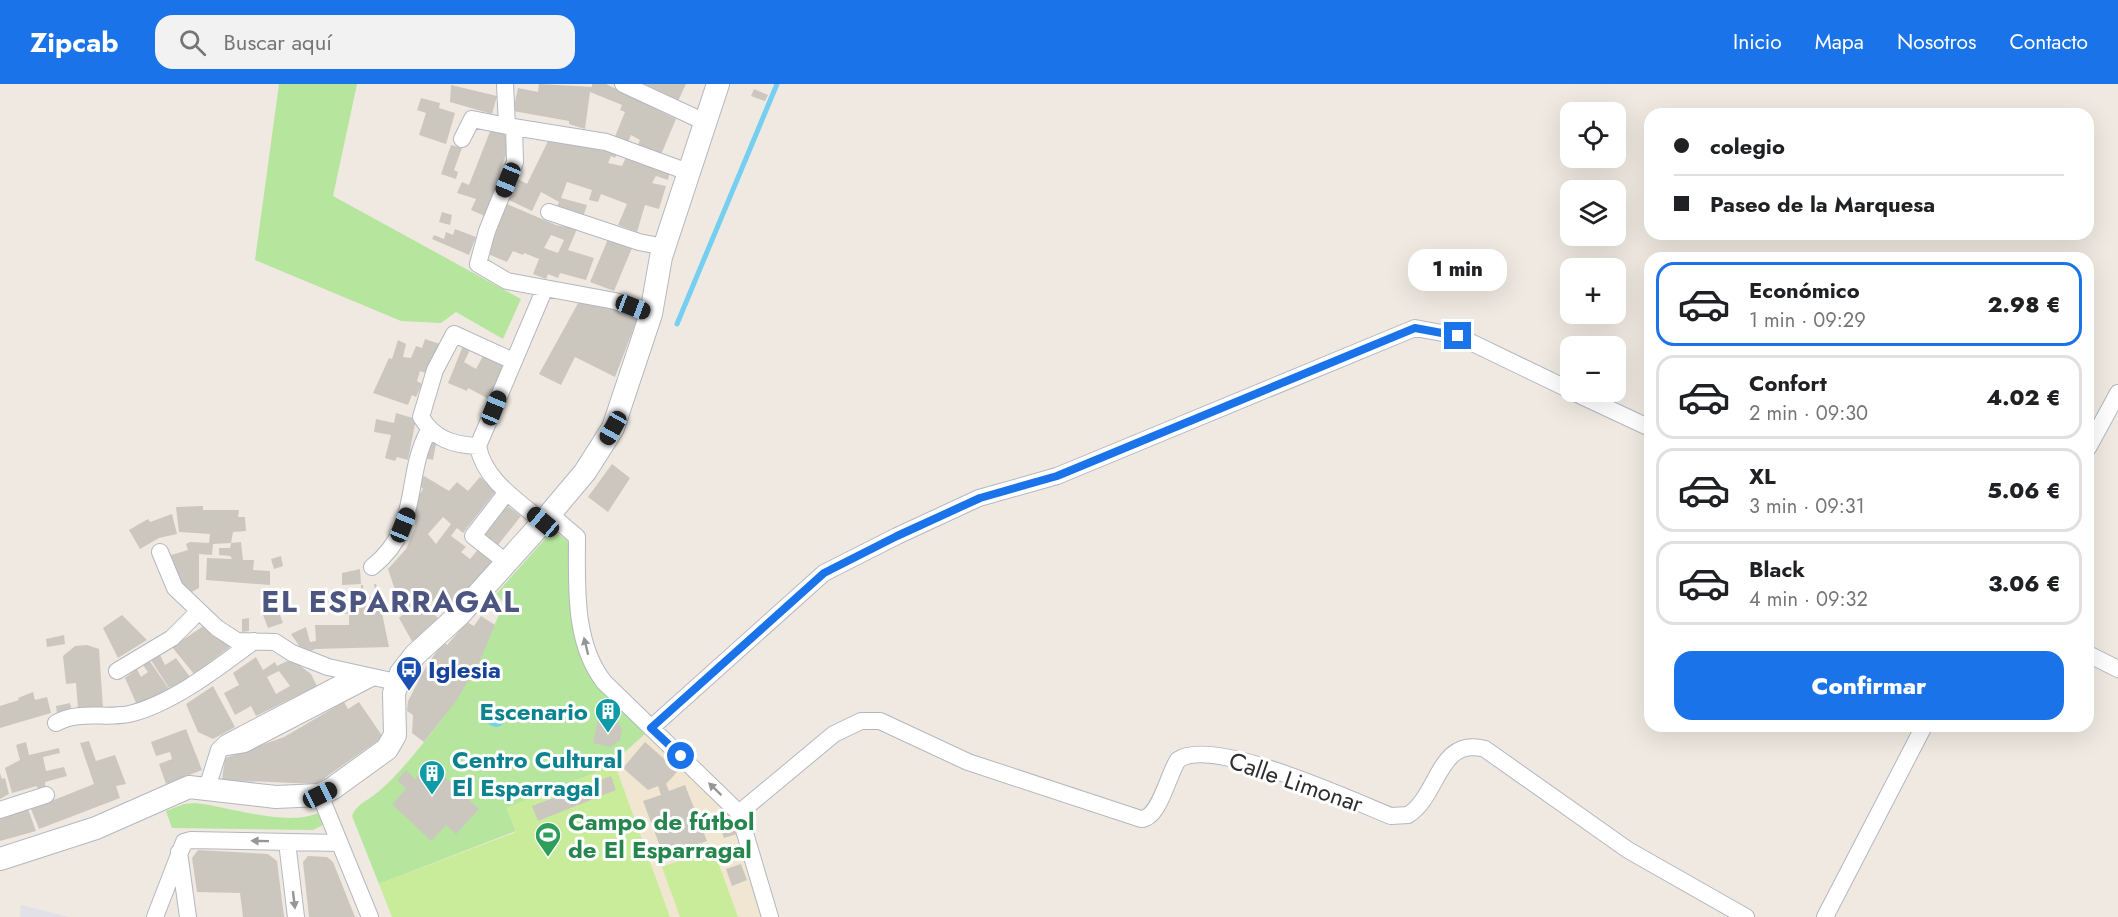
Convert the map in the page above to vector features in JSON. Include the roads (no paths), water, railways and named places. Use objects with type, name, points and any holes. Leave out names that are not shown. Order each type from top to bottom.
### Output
[{"type":"main road","points":[[0,859],[96,828],[177,790],[189,787],[276,797],[320,795],[381,755],[392,742],[396,727],[394,693],[386,680],[460,614],[585,472],[613,428],[651,314],[664,247],[718,84]]},
{"type":"street","points":[[505,84],[515,162],[488,231],[478,264],[507,281],[615,300],[651,314]]},
{"type":"street","points":[[623,84],[705,122]]},
{"type":"street","points":[[462,139],[472,119],[606,142],[688,172]]},
{"type":"street","points":[[549,212],[639,242],[664,247]]},
{"type":"street","points":[[545,288],[478,446],[481,461],[497,483],[507,492],[577,537],[579,613],[589,659],[604,682],[739,813],[770,917]]},
{"type":"street","points":[[651,728],[824,573],[980,498],[1057,476],[1415,328],[1458,336],[1560,385]]},
{"type":"street","points":[[478,446],[463,445],[429,430],[421,417],[435,370],[454,334],[513,361]]},
{"type":"street","points":[[2094,437],[2118,393]]},
{"type":"street","points":[[1595,402],[1644,425]]},
{"type":"street","points":[[372,567],[386,555],[403,525],[410,507],[422,442],[429,430]]},
{"type":"street","points":[[506,562],[473,536],[507,492]]},
{"type":"street","points":[[160,552],[175,588],[217,628],[237,641],[275,642],[292,653],[328,667],[386,680]]},
{"type":"street","points":[[117,671],[172,638],[199,611]]},
{"type":"street","points":[[56,723],[67,717],[129,714],[160,701],[214,671],[254,641]]},
{"type":"street","points":[[2094,657],[2118,669]]},
{"type":"street","points":[[207,788],[219,750],[226,743],[358,674]]},
{"type":"street","points":[[219,750],[245,746],[386,680]]},
{"type":"street","name":"Calle Limonar","points":[[739,813],[834,734],[850,724],[872,719],[890,724],[968,762],[1141,819],[1146,819],[1154,812],[1178,760],[1191,754],[1219,756],[1260,765],[1400,817],[1415,811],[1452,753],[1463,747],[1475,747],[1485,749],[1628,850],[1746,917]]},
{"type":"street","points":[[1825,917],[1921,732]]},
{"type":"street","points":[[0,810],[46,795]]},
{"type":"street","points":[[320,795],[370,917]]},
{"type":"street","points":[[154,917],[179,849],[191,840],[339,843]]},
{"type":"street","points":[[287,842],[296,917]]},
{"type":"street","points":[[179,849],[188,917]]},
{"type":"water","points":[[492,707],[500,707],[506,713],[506,721],[500,727],[492,727],[486,721],[486,713]]},
{"type":"waterway","points":[[677,324],[777,84]]},
{"type":"place","name":"Iglesia","points":[[409,692]]},
{"type":"place","name":"Escenario","points":[[608,734]]},
{"type":"place","name":"Centro Cultural El Esparragal","points":[[432,796]]},
{"type":"place","name":"Campo de fútbol de El Esparragal","points":[[548,858]]},
{"type":"district","name":"EL ESPARRAGAL","points":[[391,601]]}]
